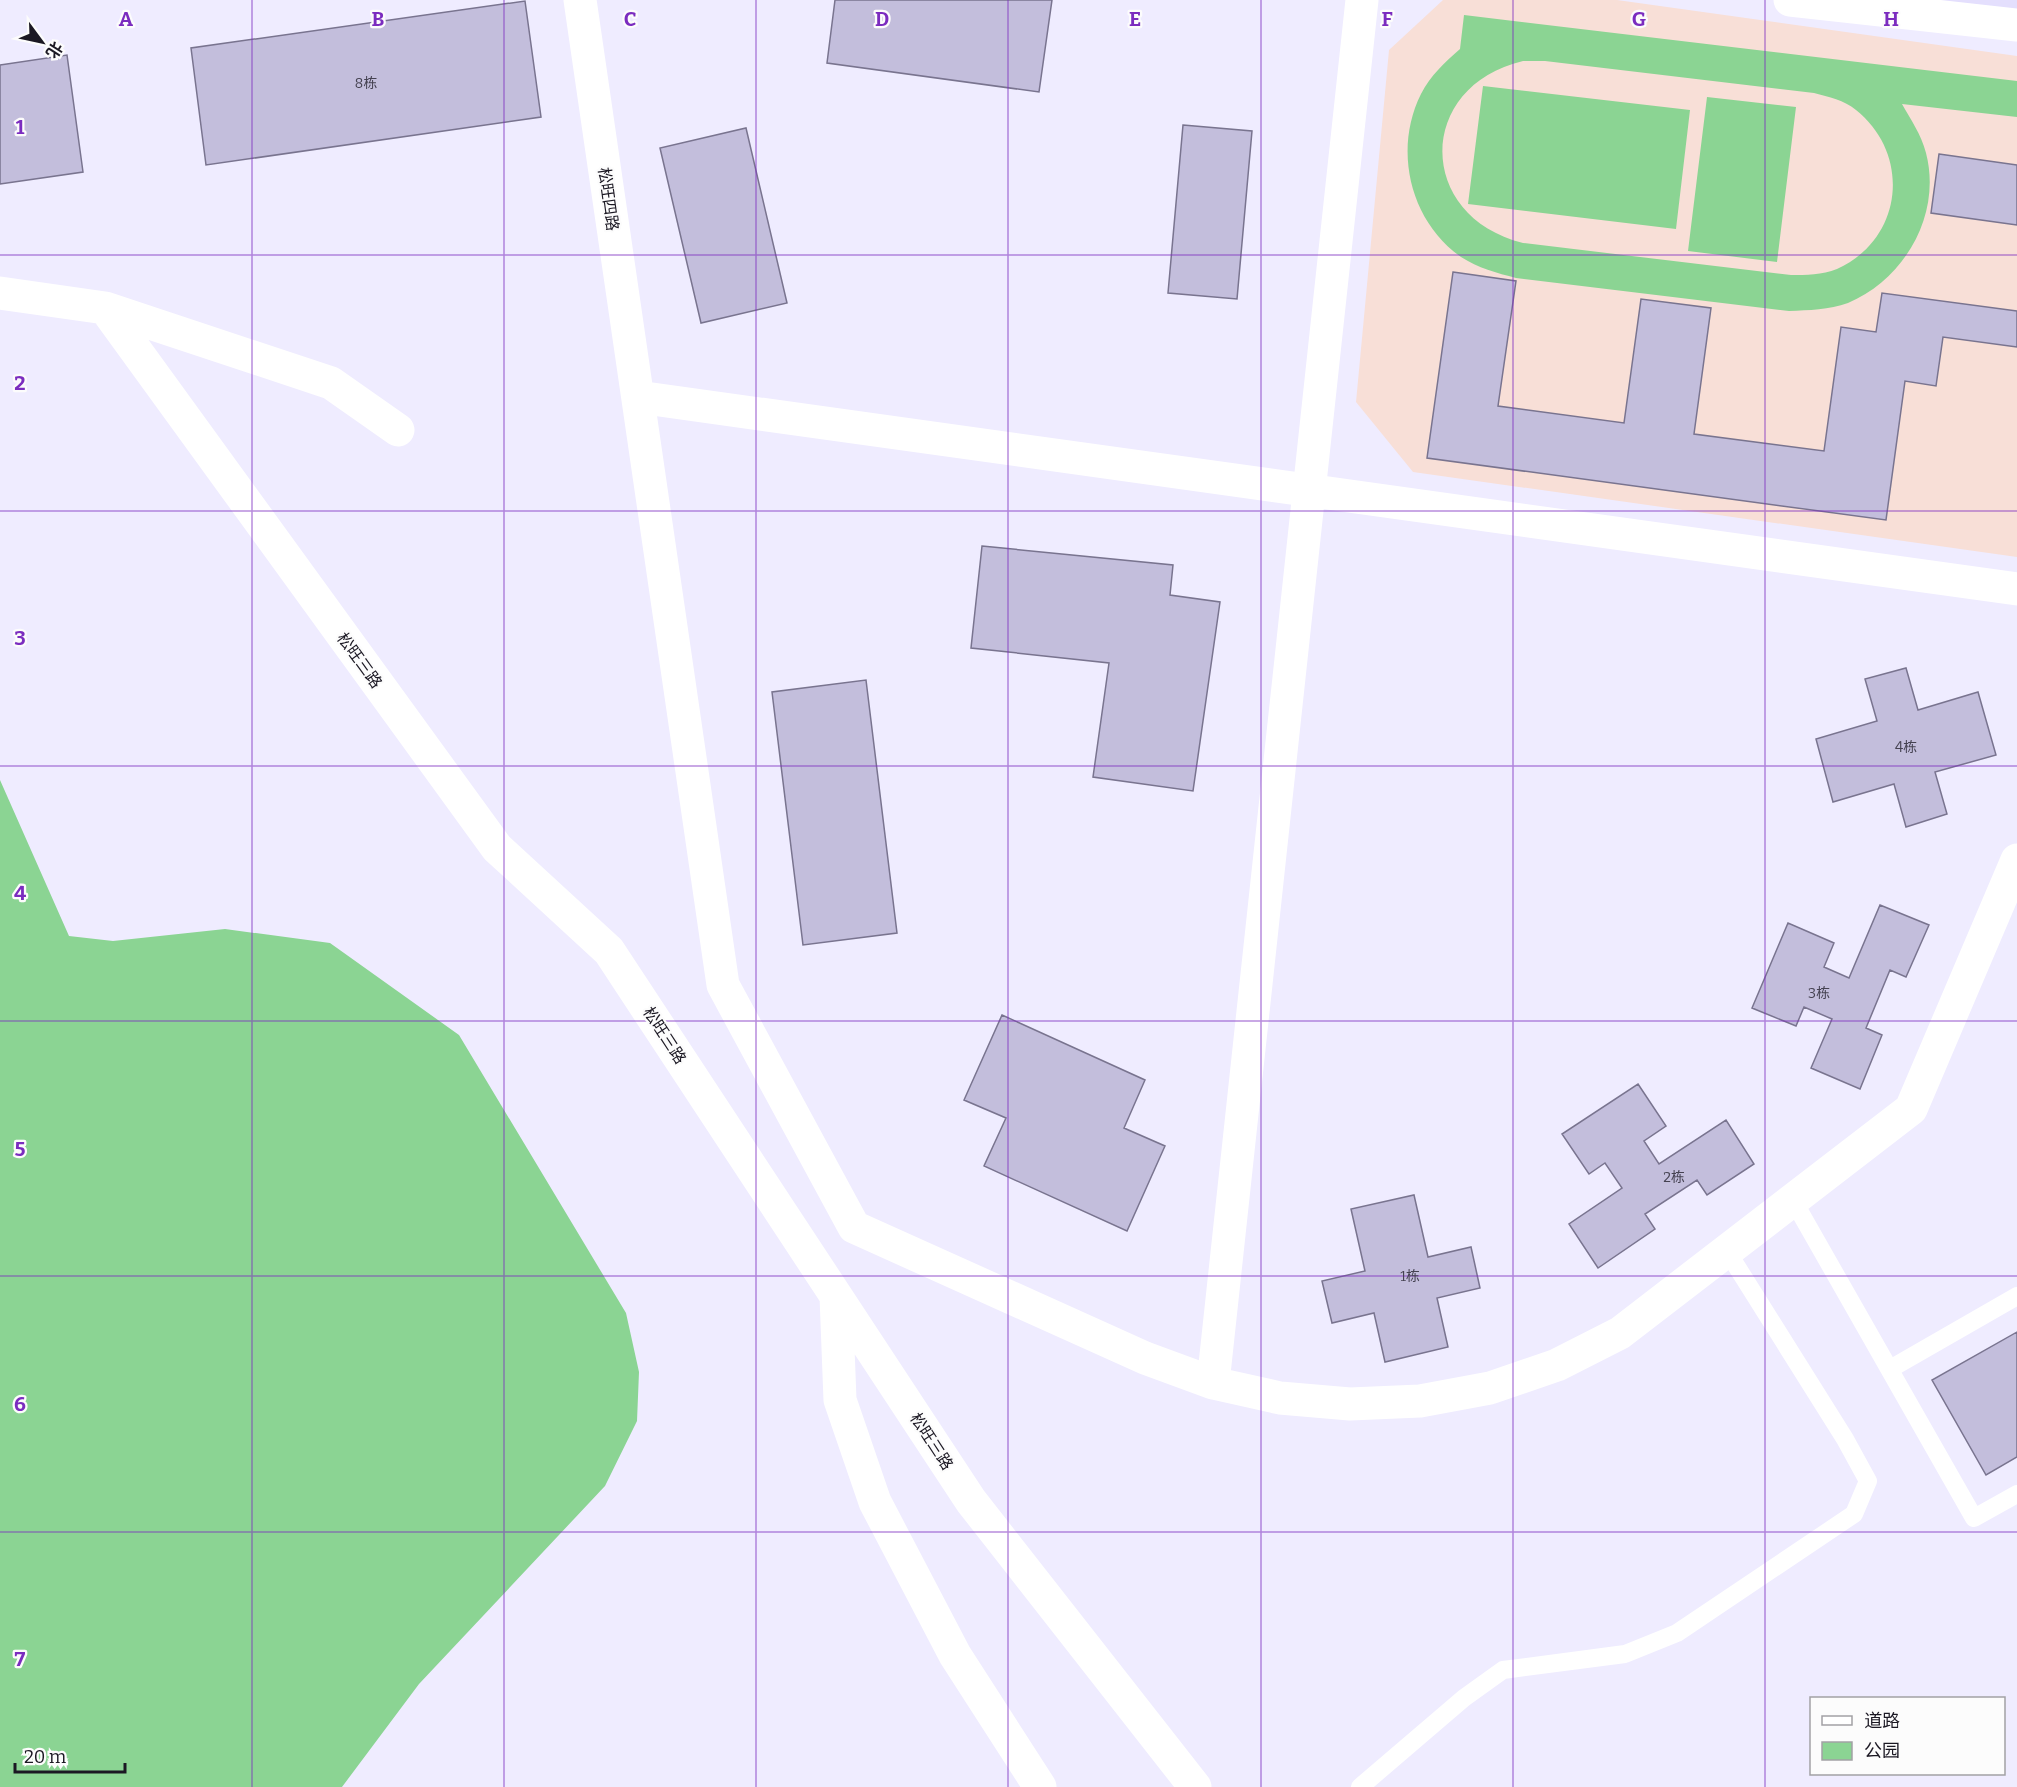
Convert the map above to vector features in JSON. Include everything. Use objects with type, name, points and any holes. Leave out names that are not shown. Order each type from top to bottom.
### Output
[{"type":"street","name":"松旺四路","points":[[580,0],[723,985],[854,1227],[1146,1358],[1213,1383],[1280,1398],[1350,1404],[1420,1401],[1490,1388],[1557,1365],[1620,1333],[1911,1109],[2017,860]]},
{"type":"street","points":[[1213,1383],[1362,0]]},
{"type":"street","points":[[1790,0],[2017,25]]},
{"type":"street","points":[[0,293],[105,308],[331,383],[398,430]]},
{"type":"street","name":"松旺三路","points":[[105,308],[496,848],[609,951],[971,1500],[1195,1787]]},
{"type":"street","points":[[638,398],[2017,589]]},
{"type":"street","points":[[836,1296],[840,1400],[875,1502],[955,1655],[1040,1787]]},
{"type":"lane","points":[[1793,1200],[1974,1518],[2017,1494]]},
{"type":"lane","points":[[1360,1787],[1464,1698],[1503,1670],[1625,1654],[1677,1633],[1854,1514],[1868,1481],[1845,1439],[1727,1251]]},
{"type":"lane","points":[[1890,1369],[2017,1296]]},
{"type":"shaded area","points":[[1443,0],[1617,0],[2017,56],[2017,557],[1413,472],[1356,402],[1389,50]]},
{"type":"shaded area","points":[[1897,0],[2017,0],[2017,19]]},
{"type":"green space","points":[[1464,15],[2017,81],[2017,117],[1902,104],[1919,133],[1926,153],[1930,176],[1929,199],[1914,242],[1902,261],[1868,292],[1848,303],[1819,309],[1789,311],[1516,278],[1474,264],[1461,257],[1443,242],[1429,224],[1411,183],[1408,138],[1421,94],[1443,64],[1460,49]],"holes":[[[1523,61],[1545,61],[1814,93],[1841,101],[1856,110],[1874,129],[1886,150],[1892,172],[1892,195],[1887,217],[1876,238],[1859,255],[1837,269],[1820,274],[1802,275],[1523,243],[1488,228],[1462,207],[1447,180],[1442,151],[1448,122],[1463,96],[1488,75]]]},
{"type":"green space","points":[[1483,86],[1690,110],[1676,229],[1468,204]]},
{"type":"green space","points":[[1707,97],[1796,107],[1777,262],[1688,251]]},
{"type":"green space","points":[[0,780],[69,936],[113,941],[225,929],[330,943],[459,1035],[626,1313],[639,1372],[637,1421],[605,1486],[419,1684],[342,1787],[0,1787]]},
{"type":"building","points":[[835,0],[1052,0],[1039,92],[827,63]]},
{"type":"building","points":[[525,1],[541,117],[206,165],[191,48]]},
{"type":"building","points":[[67,55],[83,172],[0,184],[0,65]]},
{"type":"building","points":[[1183,125],[1252,131],[1237,299],[1168,293]]},
{"type":"building","points":[[746,128],[787,303],[701,323],[660,148]]},
{"type":"building","points":[[1939,154],[2017,165],[2017,225],[1931,213]]},
{"type":"building","points":[[1453,272],[1516,281],[1498,406],[1624,423],[1641,299],[1711,308],[1694,434],[1824,451],[1841,327],[1876,332],[1882,293],[2017,311],[2017,347],[1943,337],[1936,386],[1905,381],[1886,520],[1427,458]]},
{"type":"building","points":[[982,546],[1173,565],[1170,595],[1220,602],[1193,791],[1093,777],[1109,663],[971,648]]},
{"type":"building","points":[[1906,668],[1918,710],[1978,692],[1996,755],[1935,772],[1947,814],[1906,827],[1894,784],[1833,802],[1816,739],[1877,721],[1865,679]]},
{"type":"building","points":[[866,680],[897,933],[803,945],[772,692]]},
{"type":"building","points":[[1880,905],[1929,925],[1906,977],[1890,970],[1866,1028],[1882,1035],[1860,1089],[1811,1068],[1832,1019],[1804,1007],[1796,1026],[1752,1008],[1788,923],[1834,943],[1824,967],[1849,978]]},
{"type":"building","points":[[1002,1015],[1145,1080],[1124,1128],[1165,1146],[1127,1231],[984,1166],[1006,1118],[964,1100]]},
{"type":"building","points":[[1638,1084],[1666,1126],[1644,1141],[1659,1164],[1726,1120],[1754,1164],[1707,1195],[1697,1180],[1645,1214],[1655,1229],[1598,1268],[1569,1224],[1622,1188],[1605,1163],[1589,1174],[1562,1134]]},
{"type":"building","points":[[1414,1195],[1428,1257],[1471,1247],[1480,1288],[1437,1298],[1448,1347],[1385,1362],[1374,1313],[1332,1323],[1322,1281],[1365,1271],[1351,1209]]},
{"type":"building","points":[[2017,1332],[2017,1457],[1986,1475],[1932,1380]]}]
